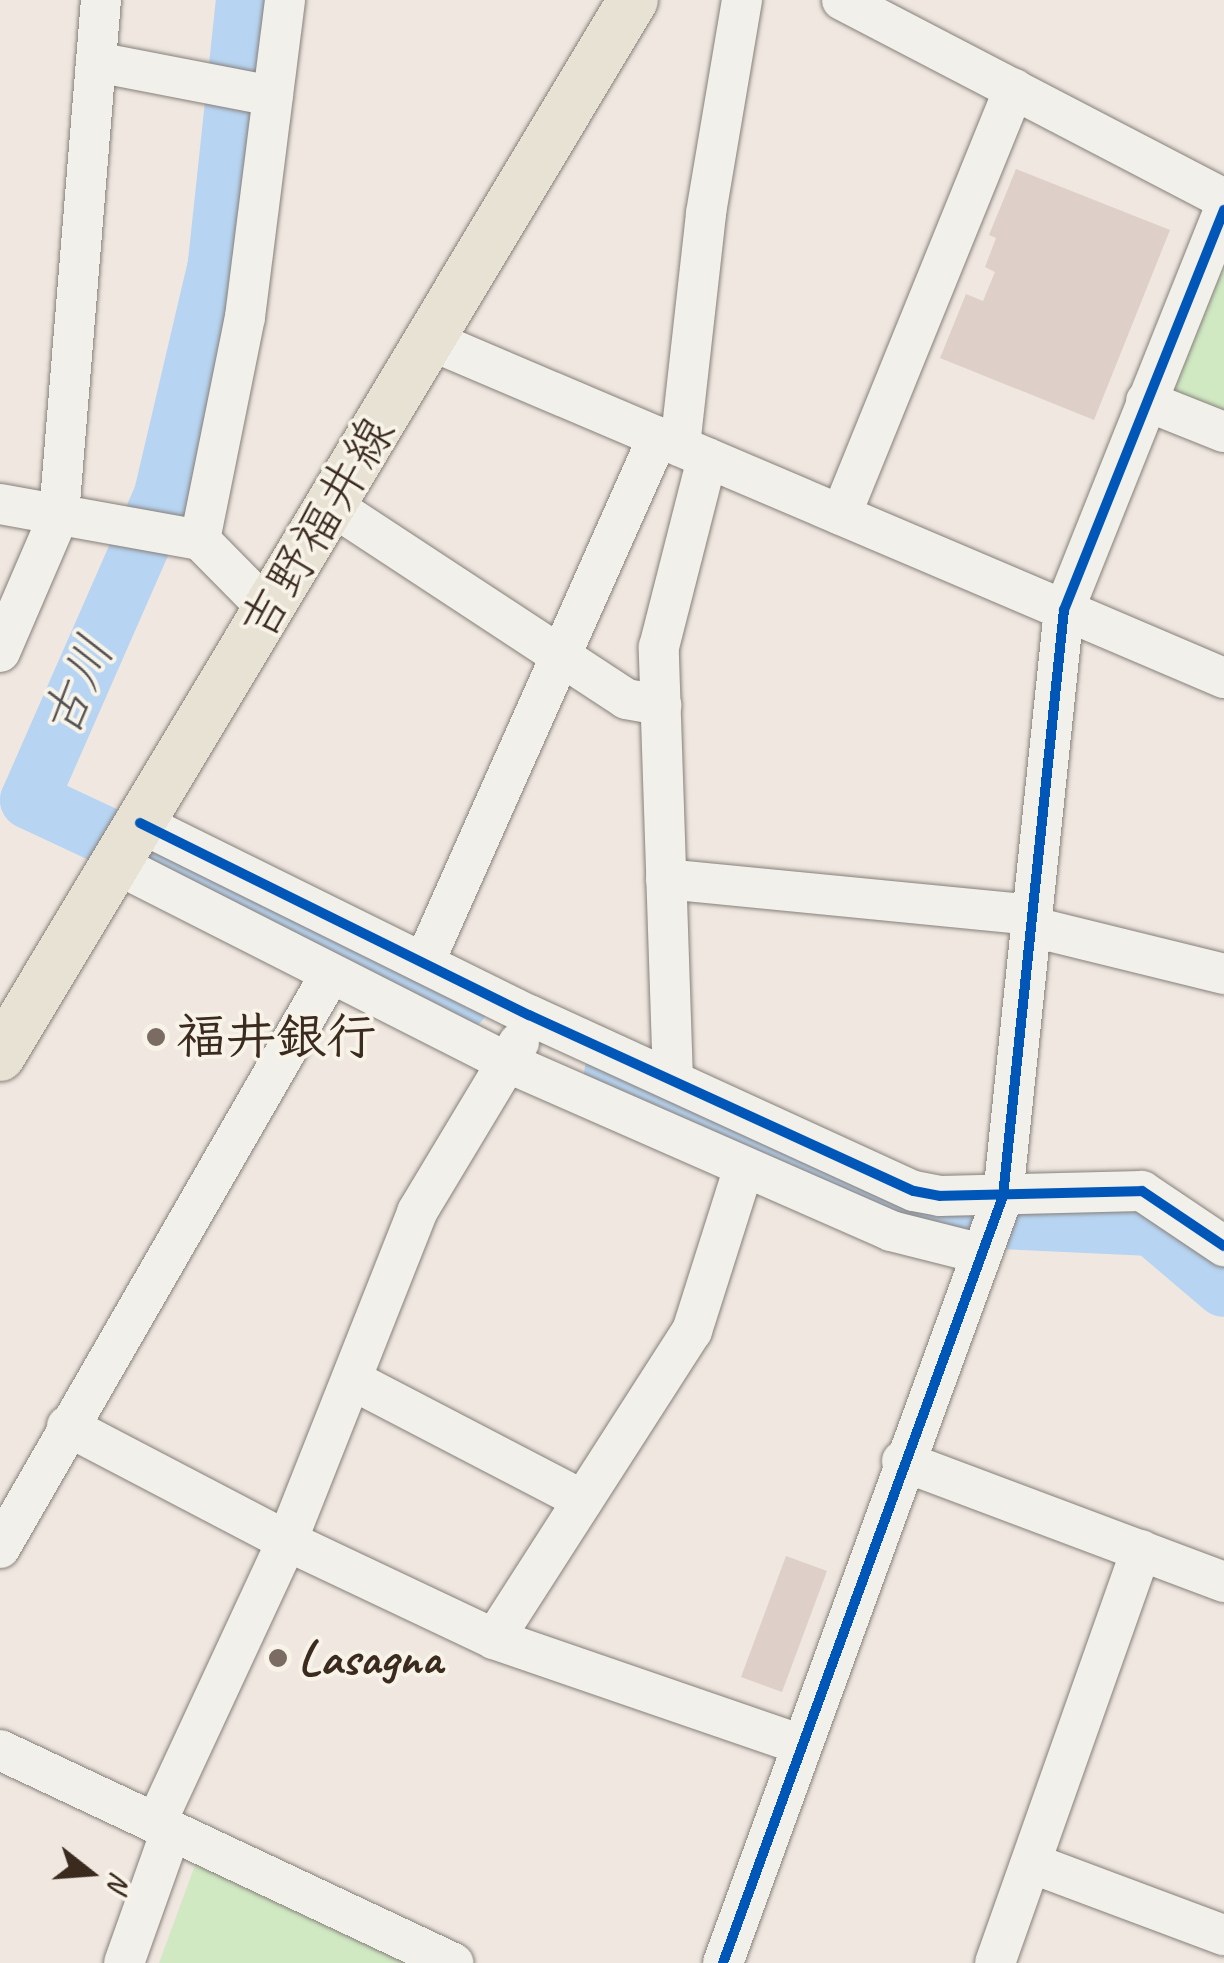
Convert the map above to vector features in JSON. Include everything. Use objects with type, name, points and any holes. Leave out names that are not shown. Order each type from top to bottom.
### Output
[{"type":"main road","name":"吉野福井線","points":[[0,1056],[633,0]]},
{"type":"street","points":[[0,652],[59,514],[101,0]]},
{"type":"street","points":[[171,535],[245,317],[250,91],[285,0]]},
{"type":"street","points":[[673,1080],[658,646],[706,214],[742,0]]},
{"type":"street","points":[[842,0],[1224,199]]},
{"type":"street","points":[[96,62],[250,91]]},
{"type":"street","points":[[841,514],[1014,90]]},
{"type":"street","points":[[724,1963],[902,1460],[978,1254],[1004,1196],[1064,610],[1224,210]]},
{"type":"street","points":[[430,340],[1224,678]]},
{"type":"street","points":[[1146,400],[1224,432]]},
{"type":"street","points":[[424,963],[562,656],[682,447]]},
{"type":"street","points":[[0,504],[171,535],[268,610]]},
{"type":"street","points":[[331,505],[626,699],[661,705]]},
{"type":"street","points":[[128,843],[424,963],[914,1191],[1004,1196],[1142,1191],[1224,1246]]},
{"type":"street","points":[[128,843],[331,973],[511,1064],[891,1231],[978,1254]]},
{"type":"street","points":[[666,879],[1030,920],[1224,974]]},
{"type":"street","points":[[0,1548],[331,973]]},
{"type":"street","points":[[124,1963],[164,1827],[354,1381],[416,1212],[511,1064],[529,1014]]},
{"type":"street","points":[[494,1639],[692,1331],[744,1166]]},
{"type":"street","points":[[354,1381],[583,1500]]},
{"type":"street","points":[[67,1426],[287,1542],[494,1639],[801,1745]]},
{"type":"street","points":[[902,1460],[1224,1582]]},
{"type":"street","points":[[995,1963],[1141,1550]]},
{"type":"street","points":[[0,1750],[452,1963]]},
{"type":"street","points":[[1031,1863],[1224,1934]]},
{"type":"green space","points":[[1224,210],[1224,432],[1146,401]]},
{"type":"green space","points":[[197,1860],[416,1963],[159,1963]]},
{"type":"building","points":[[1016,169],[1170,230],[1094,420],[940,358],[966,294],[983,301],[995,272],[985,267],[996,238],[989,235]]},
{"type":"building","points":[[786,1556],[827,1571],[782,1692],[741,1677]]},
{"type":"waterway","name":"古川","points":[[245,0],[217,264],[163,495],[29,800],[460,1002]]},
{"type":"waterway","name":"古川","points":[[613,1074],[917,1216],[1152,1227],[1224,1288]]},
{"type":"cycle path","points":[[723,1963],[1003,1196],[1064,610],[1224,210]]},
{"type":"cycle path","points":[[140,823],[529,1015],[914,1191],[940,1196],[1142,1191],[1224,1246]]},
{"type":"place","name":"福井銀行","points":[[156,1037]]},
{"type":"place","name":"Lasagna","points":[[278,1658]]}]
